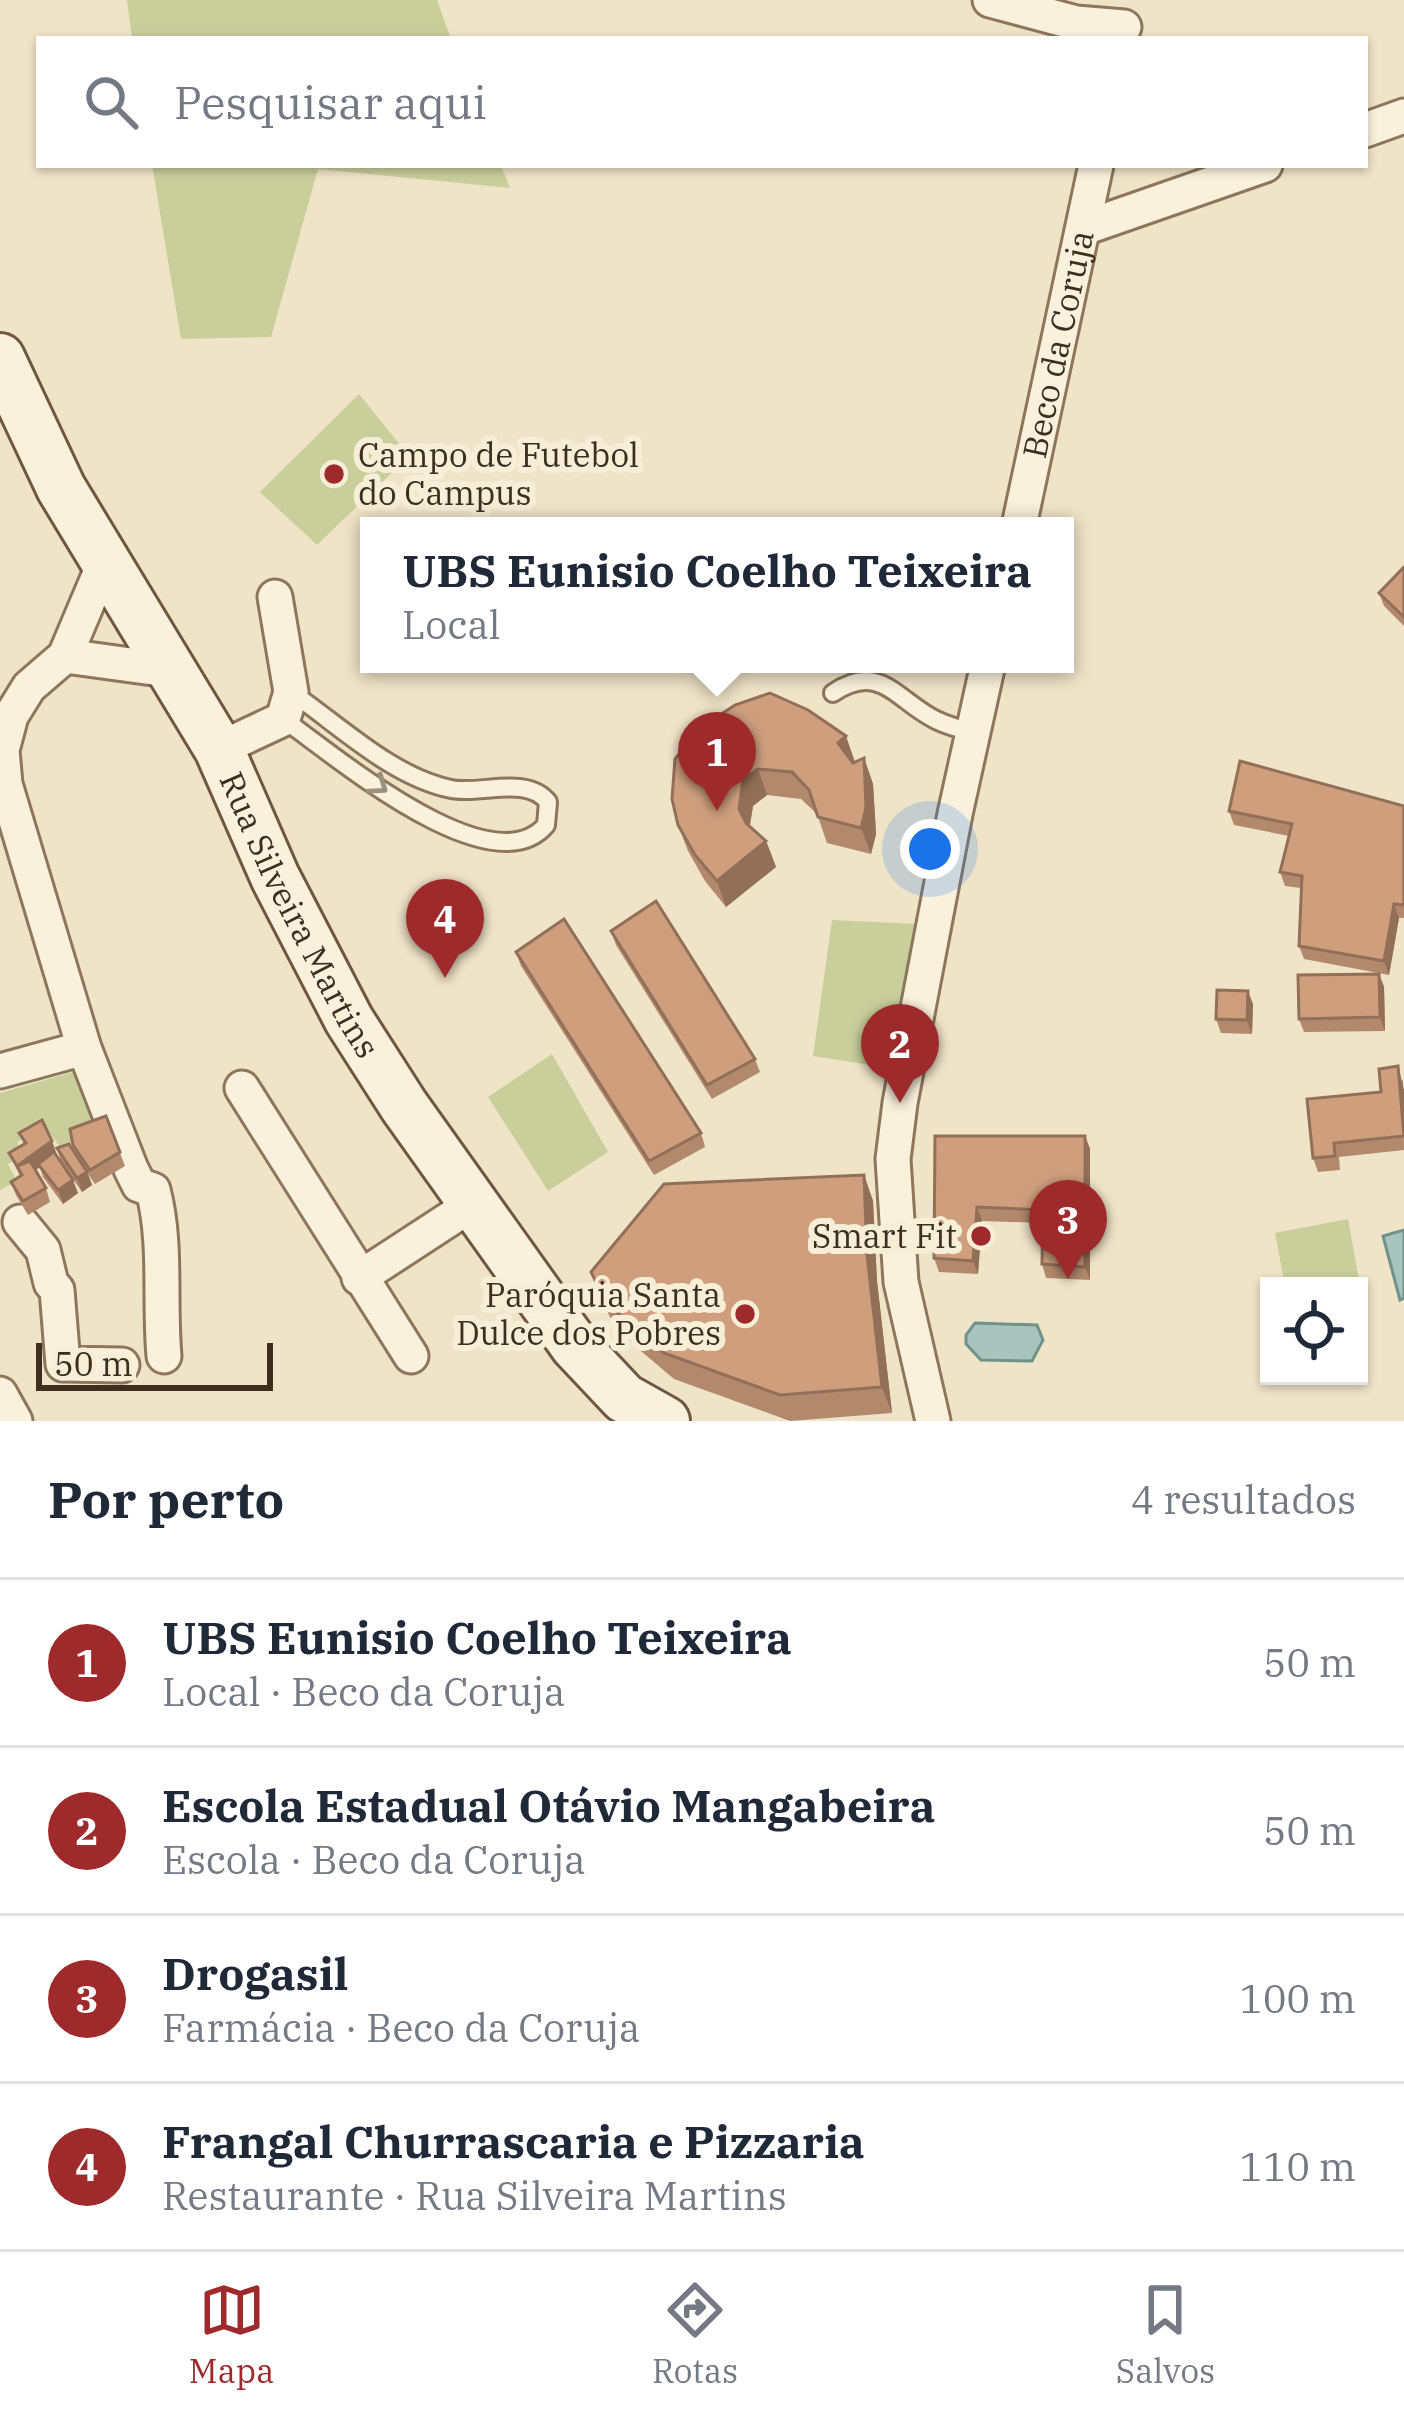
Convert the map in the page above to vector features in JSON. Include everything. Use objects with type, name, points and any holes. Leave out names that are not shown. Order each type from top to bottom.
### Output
[{"type":"main road","name":"Rua Silveira Martins","points":[[0,358],[61,488],[219,749],[275,877],[350,1020],[404,1106],[575,1346],[652,1419]]},
{"type":"street","points":[[990,0],[1076,23],[1125,22]]},
{"type":"street","points":[[1368,129],[1404,116]]},
{"type":"street","name":"Beco da Coruja","points":[[1021,517],[1095,168]]},
{"type":"street","points":[[1084,228],[1256,168]]},
{"type":"street","points":[[106,559],[65,656],[29,687],[11,716],[2,750],[5,784],[83,1048],[131,1169],[139,1185],[153,1190],[160,1217],[164,1356]]},
{"type":"street","points":[[219,749],[287,706],[275,597]]},
{"type":"street","points":[[65,656],[175,670]]},
{"type":"street","points":[[933,1421],[901,1282],[893,1159],[900,1103],[986,673]]},
{"type":"street","points":[[0,1071],[83,1048]]},
{"type":"street","points":[[242,1088],[411,1356]]},
{"type":"street","points":[[359,1278],[474,1202]]},
{"type":"street","points":[[20,1222],[43,1250],[57,1290],[64,1364],[122,1365]]},
{"type":"street","points":[[0,1394],[15,1421]]},
{"type":"lane","points":[[832,693],[864,680],[886,686],[931,718],[974,732]]},
{"type":"lane","points":[[287,706],[450,789],[517,788],[542,794],[548,802],[546,825],[526,841],[511,842],[472,837],[442,826],[287,706]]},
{"type":"green space","points":[[127,0],[437,0],[450,36],[132,36]]},
{"type":"green space","points":[[152,168],[502,168],[510,188],[318,169],[271,337],[181,339]]},
{"type":"green space","name":"Campo de Futebol do Campus","points":[[359,394],[409,456],[317,545],[260,492]]},
{"type":"green space","points":[[832,920],[917,924],[890,1068],[813,1056]]},
{"type":"green space","points":[[552,1054],[608,1152],[548,1191],[488,1097]]},
{"type":"green space","points":[[73,1072],[100,1125],[72,1136],[72,1143],[61,1149],[47,1129],[17,1142],[24,1156],[8,1164],[17,1181],[0,1190],[0,1093]]},
{"type":"green space","points":[[1348,1219],[1359,1277],[1283,1277],[1275,1233]]},
{"type":"water","points":[[1404,1230],[1404,1298],[1400,1300],[1383,1236]]},
{"type":"water","points":[[975,1323],[1037,1325],[1043,1340],[1032,1361],[981,1360],[966,1344]]},
{"type":"building","points":[[1404,567],[1404,617],[1379,593]]},
{"type":"building","points":[[770,693],[808,710],[846,736],[838,743],[853,763],[864,758],[866,808],[861,828],[818,817],[809,790],[792,772],[758,769],[743,780],[739,809],[746,823],[766,841],[717,881],[678,825],[672,799],[675,759],[698,729],[735,705]]},
{"type":"building","points":[[1240,761],[1404,806],[1404,905],[1394,904],[1384,961],[1299,946],[1302,876],[1280,872],[1292,824],[1229,811]]},
{"type":"building","points":[[656,901],[755,1059],[707,1085],[611,931]]},
{"type":"building","points":[[564,919],[701,1133],[649,1161],[516,952]]},
{"type":"building","points":[[1379,974],[1380,1017],[1299,1019],[1298,975]]},
{"type":"building","points":[[1217,990],[1248,991],[1247,1020],[1216,1019]]},
{"type":"building","points":[[1398,1066],[1404,1136],[1334,1143],[1335,1156],[1313,1158],[1307,1099],[1381,1092],[1379,1069]]},
{"type":"building","points":[[106,1116],[120,1152],[90,1170],[73,1145],[70,1129]]},
{"type":"building","points":[[42,1120],[52,1141],[17,1166],[9,1153],[26,1143],[19,1133]]},
{"type":"building","points":[[935,1136],[1085,1136],[1085,1267],[1042,1264],[1043,1210],[977,1207],[973,1261],[934,1258]]},
{"type":"building","points":[[69,1144],[87,1172],[77,1178],[57,1148]]},
{"type":"building","points":[[54,1152],[73,1180],[58,1190],[38,1164]]},
{"type":"building","points":[[30,1161],[46,1188],[23,1201],[11,1182],[22,1175],[17,1166]]},
{"type":"building","name":"Paróquia Santa Dulce dos Pobres","points":[[864,1175],[867,1255],[882,1387],[780,1395],[664,1353],[607,1304],[591,1272],[664,1184]]},
{"type":"place","name":"Campo de Futebol do Campus","points":[[334,474]]},
{"type":"place","name":"UBS Eunisio Coelho Teixeira","points":[[717,811]]},
{"type":"place","name":"Frangal Churrascaria e Pizzaria","points":[[445,978]]},
{"type":"place","name":"Escola Estadual Otávio Mangabeira","points":[[900,1103]]},
{"type":"place","name":"Smart Fit","points":[[981,1236]]},
{"type":"place","name":"Drogasil","points":[[1068,1279]]},
{"type":"place","name":"Paróquia Santa Dulce dos Pobres","points":[[745,1314]]}]
